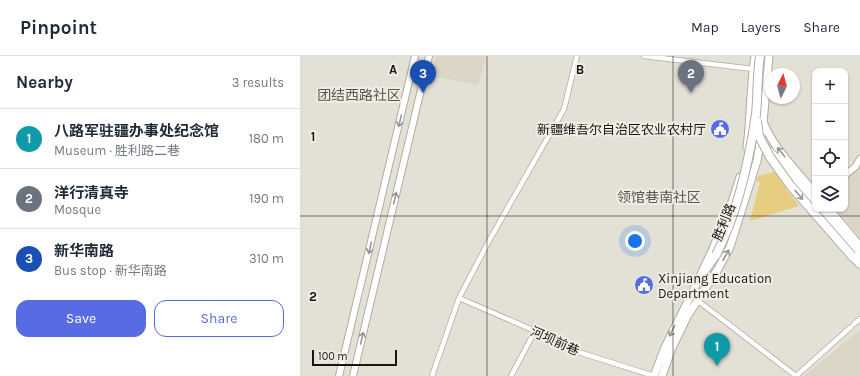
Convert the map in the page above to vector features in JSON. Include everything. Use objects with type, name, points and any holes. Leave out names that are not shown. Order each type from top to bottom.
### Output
[{"type":"highway","points":[[700,277],[716,255],[723,240],[741,189],[756,112],[758,65],[760,56]]},
{"type":"highway","points":[[756,112],[759,136],[770,157],[790,185],[856,256],[860,264]]},
{"type":"main road","points":[[339,376],[415,56]]},
{"type":"main road","points":[[353,376],[429,56]]},
{"type":"main road","name":"胜利路","points":[[654,376],[664,347],[700,277],[734,198],[742,171],[749,127],[755,56]]},
{"type":"main road","points":[[662,376],[671,350],[688,314],[730,247],[757,161],[761,141],[769,56]]},
{"type":"main road","points":[[763,123],[769,136],[812,194]]},
{"type":"main road","points":[[749,127],[812,195]]},
{"type":"main road","points":[[848,173],[855,167],[860,159]]},
{"type":"main road","points":[[823,212],[856,256]]},
{"type":"main road","points":[[832,212],[860,246]]},
{"type":"street","points":[[432,376],[459,298],[490,239],[564,109],[577,56]]},
{"type":"street","points":[[644,56],[753,69]]},
{"type":"street","name":"河坝前巷","points":[[459,298],[572,350],[654,376]]},
{"type":"street","points":[[697,300],[796,376],[860,319]]},
{"type":"street","points":[[511,376],[535,332]]},
{"type":"shaded area","points":[[436,56],[486,56],[478,85],[438,77],[434,69]]},
{"type":"shaded area","points":[[860,165],[860,237],[839,212],[848,212],[848,177]]},
{"type":"shaded area","points":[[774,172],[799,206],[750,221],[760,182],[756,181],[758,176]]},
{"type":"shaded area","points":[[860,330],[860,376],[804,376]]},
{"type":"place","name":"新华南路","points":[[423,93]]},
{"type":"place","name":"洋行清真寺","points":[[691,93]]},
{"type":"place","name":"新疆维吾尔自治区农业农村厅","points":[[720,129]]},
{"type":"place","name":"Xinjiang Education Department","points":[[644,285]]},
{"type":"place","name":"八路军驻疆办事处纪念馆","points":[[717,366]]},
{"type":"district","name":"团结西路社区","points":[[359,95]]},
{"type":"district","name":"领馆巷南社区","points":[[659,197]]}]
